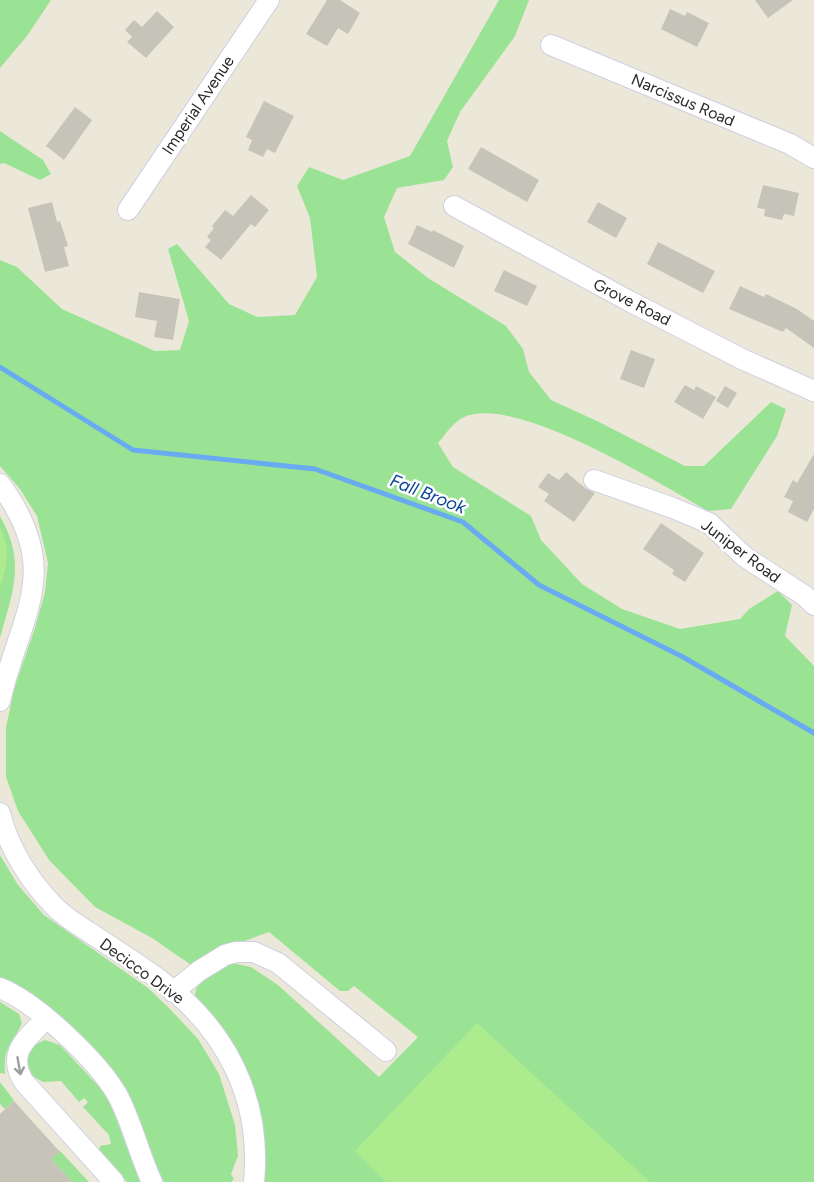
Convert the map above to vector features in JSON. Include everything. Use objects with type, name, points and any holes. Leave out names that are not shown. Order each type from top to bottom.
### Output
[{"type":"street","name":"Imperial Avenue","points":[[128,210],[269,0]]},
{"type":"street","name":"Narcissus Road","points":[[551,45],[790,144],[814,158]]},
{"type":"street","name":"Grove Road","points":[[453,206],[751,363],[814,391]]},
{"type":"street","name":"Juniper Road","points":[[594,480],[709,523],[745,557],[811,594]]},
{"type":"street","points":[[0,484],[27,530],[33,552],[35,573],[32,596],[0,701]]},
{"type":"street","name":"Decicco Drive","points":[[0,813],[15,852],[38,888],[56,908],[161,981],[192,1008],[218,1037],[235,1066],[247,1098],[255,1134],[252,1180]]},
{"type":"street","points":[[173,992],[199,971],[225,955],[236,952],[254,952],[278,963],[386,1051]]},
{"type":"street","points":[[0,988],[19,998],[71,1040],[104,1077],[117,1096],[152,1182]]},
{"type":"street","points":[[46,1019],[19,1048],[17,1058],[19,1074],[114,1182]]},
{"type":"green space","points":[[0,0],[51,0],[27,36],[0,68]]},
{"type":"green space","points":[[499,0],[529,0],[515,36],[460,112],[447,141],[453,167],[444,180],[397,188],[384,217],[395,252],[428,278],[506,326],[523,349],[529,372],[551,400],[685,466],[704,466],[771,402],[786,409],[777,436],[731,509],[708,511],[587,445],[517,418],[487,413],[464,417],[453,425],[438,443],[453,467],[531,516],[541,540],[582,584],[622,609],[680,629],[740,619],[749,609],[778,591],[792,605],[785,636],[814,666],[814,1182],[263,1182],[262,1130],[250,1082],[227,1037],[195,996],[200,982],[214,966],[233,963],[251,967],[278,985],[379,1077],[418,1037],[354,986],[348,991],[340,991],[269,932],[226,948],[194,967],[152,938],[95,907],[49,860],[18,811],[6,777],[6,727],[15,686],[45,592],[48,563],[37,516],[20,489],[0,466],[0,260],[17,267],[62,309],[155,351],[180,350],[189,321],[168,249],[177,244],[229,304],[257,317],[295,315],[317,277],[310,218],[297,186],[309,167],[343,180],[410,156]]},
{"type":"green space","points":[[0,131],[43,160],[51,174],[40,180],[4,163],[0,164]]},
{"type":"green space","points":[[0,516],[13,548],[15,577],[0,638]]},
{"type":"green space","points":[[0,528],[6,543],[7,558],[0,588]]},
{"type":"green space","points":[[0,855],[18,885],[44,915],[148,988],[198,1039],[219,1074],[235,1125],[238,1156],[231,1174],[234,1179],[231,1182],[164,1182],[156,1168],[139,1119],[0,979]]},
{"type":"green space","points":[[0,1002],[19,1014],[22,1023],[5,1057],[5,1074],[0,1073]]},
{"type":"green space","points":[[477,1023],[650,1182],[386,1182],[355,1151]]},
{"type":"green space","points":[[45,1040],[60,1045],[104,1092],[140,1182],[127,1182],[99,1151],[100,1146],[111,1144],[109,1135],[83,1107],[88,1102],[84,1098],[79,1102],[61,1081],[43,1082],[31,1075],[27,1064],[28,1054],[34,1046]]},
{"type":"green space","points":[[0,1082],[14,1101],[5,1109],[0,1104]]},
{"type":"green space","points":[[60,1151],[89,1182],[72,1182],[51,1159]]},
{"type":"building","points":[[327,0],[340,0],[360,13],[348,34],[338,28],[327,46],[306,34]]},
{"type":"building","points":[[755,0],[793,0],[768,18]]},
{"type":"building","points":[[670,9],[685,16],[687,12],[709,23],[697,47],[661,29]]},
{"type":"building","points":[[157,11],[174,27],[146,58],[127,42],[132,37],[125,30],[134,20],[142,27]]},
{"type":"building","points":[[264,101],[294,116],[275,153],[267,149],[263,157],[248,150],[252,140],[246,137]]},
{"type":"building","points":[[75,107],[92,120],[64,160],[46,146]]},
{"type":"building","points":[[481,147],[539,180],[527,202],[468,169]]},
{"type":"building","points":[[763,185],[799,193],[794,216],[784,214],[782,220],[764,216],[765,209],[757,208]]},
{"type":"building","points":[[251,195],[269,210],[255,227],[251,224],[221,260],[205,247],[211,240],[207,237],[214,228],[212,226],[225,210],[233,216]]},
{"type":"building","points":[[52,202],[57,222],[60,221],[68,246],[64,247],[69,266],[45,272],[28,208]]},
{"type":"building","points":[[598,202],[627,218],[616,238],[587,222]]},
{"type":"building","points":[[417,225],[432,232],[433,230],[464,246],[454,268],[408,244]]},
{"type":"building","points":[[658,242],[715,271],[703,293],[647,264]]},
{"type":"building","points":[[504,270],[537,286],[527,306],[494,291]]},
{"type":"building","points":[[740,286],[764,297],[766,294],[797,309],[814,321],[814,348],[786,328],[783,332],[729,309]]},
{"type":"building","points":[[139,292],[180,299],[173,340],[154,337],[157,321],[135,317]]},
{"type":"building","points":[[631,350],[655,359],[644,388],[620,379]]},
{"type":"building","points":[[685,385],[694,390],[696,386],[716,397],[703,419],[674,402]]},
{"type":"building","points":[[725,386],[737,393],[728,408],[716,401]]},
{"type":"building","points":[[814,454],[814,509],[807,522],[788,512],[793,501],[784,497],[793,480],[797,483]]},
{"type":"building","points":[[566,472],[585,488],[595,493],[574,522],[544,501],[549,494],[538,487],[548,473],[559,480]]},
{"type":"building","points":[[661,523],[704,553],[685,582],[672,574],[674,570],[643,549]]},
{"type":"building","points":[[14,1101],[60,1152],[51,1159],[72,1182],[0,1182],[0,1114]]},
{"type":"waterway","name":"Fall Brook","points":[[0,367],[133,450],[315,469],[463,522],[539,585],[683,657],[814,733]]}]
